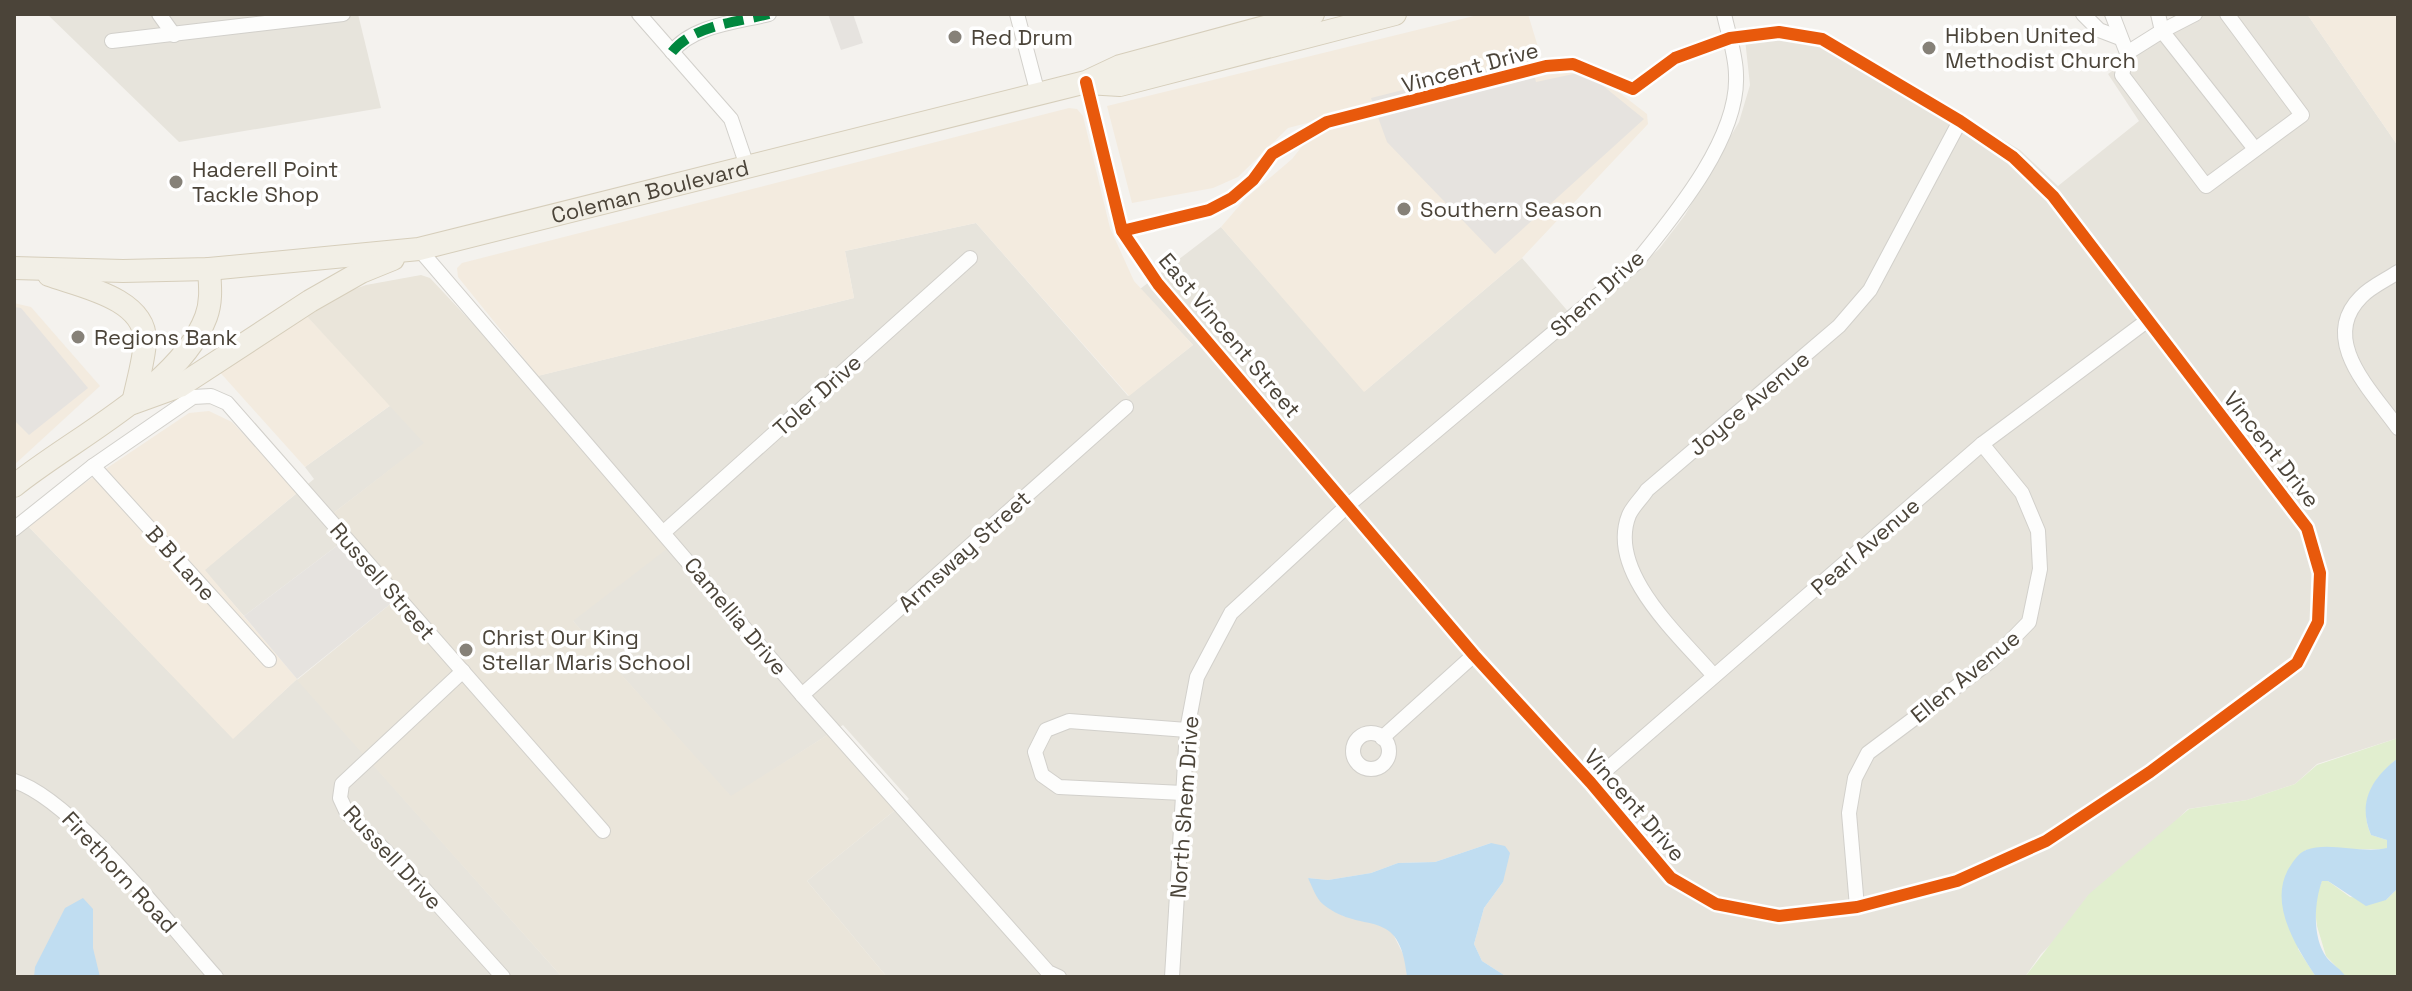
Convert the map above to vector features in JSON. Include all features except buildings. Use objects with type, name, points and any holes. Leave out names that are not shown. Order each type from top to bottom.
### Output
[{"type":"main road","name":"Coleman Boulevard","points":[[23,268],[209,269],[419,249],[1086,82],[1120,66],[1313,14]]},
{"type":"main road","name":"Coleman Boulevard","points":[[1086,82],[1120,85],[1395,14]]},
{"type":"main road","points":[[133,403],[180,386],[310,301],[361,272],[419,249]]},
{"type":"main road","points":[[23,268],[117,300],[139,320],[145,340],[133,403]]},
{"type":"main road","points":[[14,486],[44,461],[133,403],[182,355],[206,318],[211,297],[209,269]]},
{"type":"street","points":[[159,14],[174,35]]},
{"type":"street","points":[[112,41],[343,14]]},
{"type":"street","points":[[639,14],[731,119],[747,166]]},
{"type":"street","points":[[672,52],[680,42],[697,33],[769,14]]},
{"type":"street","points":[[1017,14],[1038,94]]},
{"type":"street","name":"Shem Drive","points":[[1347,506],[1635,264],[1681,206],[1733,109],[1736,75],[1724,14]]},
{"type":"street","points":[[2083,14],[2099,30],[2120,38]]},
{"type":"street","points":[[2112,14],[2127,53],[2122,75],[2206,186],[2302,115],[2227,14]]},
{"type":"street","points":[[2158,14],[2162,31],[2255,149]]},
{"type":"street","points":[[2127,53],[2195,14]]},
{"type":"street","name":"Vincent Drive","points":[[1122,231],[1209,210],[1232,198],[1253,180],[1272,154],[1327,122],[1546,66],[1573,64],[1633,89],[1675,58],[1730,38],[1779,32],[1822,39],[1960,121],[2013,157],[2053,196],[2307,528],[2320,573],[2318,622],[2297,663],[2150,772],[2046,841],[1957,881],[1857,907],[1779,916],[1716,904],[1671,878],[1347,506]]},
{"type":"street","name":"East Vincent Street","points":[[1086,82],[1122,231],[1158,284],[1347,506]]},
{"type":"street","name":"Joyce Avenue","points":[[1714,676],[1634,580],[1625,551],[1629,516],[1647,490],[1839,326],[1870,290],[1960,121]]},
{"type":"street","name":"Camellia Drive","points":[[419,249],[802,695],[1048,972],[1059,977]]},
{"type":"street","name":"Toler Drive","points":[[664,532],[970,258]]},
{"type":"street","points":[[2398,272],[2362,295],[2348,314],[2342,337],[2352,363],[2398,428]]},
{"type":"street","name":"Pearl Avenue","points":[[1591,783],[1982,444],[2148,320]]},
{"type":"street","name":"Russell Street","points":[[93,466],[193,397],[211,396],[227,403],[603,831]]},
{"type":"street","name":"Armsway Street","points":[[802,695],[1126,407]]},
{"type":"street","name":"Ellen Avenue","points":[[1857,907],[1849,813],[1855,778],[1868,753],[1992,660],[2029,622],[2040,569],[2038,531],[2022,493],[1982,444]]},
{"type":"street","points":[[14,529],[93,466]]},
{"type":"street","name":"B B Lane","points":[[93,466],[269,660]]},
{"type":"street","name":"North Shem Drive","points":[[1172,977],[1187,730],[1197,677],[1231,613],[1347,506]]},
{"type":"street","points":[[1382,738],[1474,655]]},
{"type":"street","name":"Russell Drive","points":[[463,671],[342,784],[340,798],[347,813],[424,889],[503,977]]},
{"type":"street","points":[[1183,793],[1059,787],[1042,775],[1035,752],[1046,730],[1069,721],[1187,730]]},
{"type":"street","name":"Firethorn Road","points":[[14,781],[28,785],[65,809],[216,977]]},
{"type":"shaded area","points":[[47,14],[358,14],[381,108],[179,142]]},
{"type":"shaded area","points":[[828,14],[853,14],[863,43],[841,50]]},
{"type":"shaded area","points":[[1482,14],[1528,14],[1541,57],[1527,66],[1288,128],[1238,177],[1213,188],[1132,203],[1107,106]]},
{"type":"shaded area","points":[[2193,14],[2307,14],[2398,146],[2398,738],[2317,764],[2295,784],[2247,800],[2188,809],[2041,954],[2025,977],[1507,977],[1482,961],[1474,944],[1484,908],[1503,882],[1491,843],[1435,862],[1398,863],[1371,873],[1328,880],[1308,878],[1343,916],[1369,920],[1391,930],[1406,960],[1407,977],[887,977],[807,881],[909,799],[843,725],[731,797],[572,620],[525,379],[854,298],[845,251],[976,223],[1128,396],[1193,345],[1140,289],[1221,227],[1365,391],[1522,258],[1578,323],[1659,249],[1685,215],[1739,122],[1750,85],[1744,30],[1786,26],[1809,30],[1869,59],[2020,150],[2058,186],[2139,121],[2108,74]]},
{"type":"shaded area","points":[[2307,14],[2398,14],[2398,146]]},
{"type":"shaded area","points":[[1530,58],[1536,82],[1578,73],[1602,85],[1644,119],[1495,254],[1387,142],[1371,98]]},
{"type":"shaded area","points":[[1575,69],[1603,80],[1647,114],[1648,124],[1522,258],[1364,392],[1221,227],[1246,198],[1292,159],[1311,135],[1325,128],[1542,73]]},
{"type":"shaded area","points":[[1069,108],[1077,109],[1083,116],[1110,228],[1134,281],[1193,345],[1129,396],[976,223],[845,251],[854,298],[538,376],[458,277],[457,268],[462,263]]},
{"type":"shaded area","name":"Christ Our King Stellar Maris School","points":[[421,275],[430,278],[525,379],[668,548],[573,621],[731,796],[832,732],[899,807],[807,881],[887,977],[562,977],[297,680],[394,601],[323,521],[424,443],[303,312],[321,301],[366,285]]},
{"type":"shaded area","points":[[14,303],[31,307],[100,386],[14,465]]},
{"type":"shaded area","points":[[14,307],[21,308],[88,388],[29,435],[14,420]]},
{"type":"shaded area","points":[[303,312],[391,405],[305,467],[217,369]]},
{"type":"shaded area","points":[[391,405],[425,443],[323,521],[342,542],[244,616],[204,570],[314,479],[305,467]]},
{"type":"shaded area","points":[[209,411],[232,422],[298,492],[205,570],[297,679],[233,739],[25,523],[189,413]]},
{"type":"shaded area","points":[[25,523],[233,738],[297,679],[562,977],[14,977],[14,535]]},
{"type":"shaded area","points":[[342,542],[394,601],[297,679],[244,616]]},
{"type":"green space","points":[[2398,738],[2398,758],[2375,783],[2367,802],[2367,824],[2371,835],[2387,840],[2387,849],[2305,850],[2298,949],[2316,977],[2025,977],[2089,894],[2189,809],[2247,800],[2295,784],[2317,765]]},
{"type":"green space","points":[[2322,881],[2328,881],[2350,897],[2386,900],[2398,888],[2398,977],[2346,977],[2326,956],[2314,901]]},
{"type":"water","points":[[2398,758],[2398,888],[2386,900],[2366,906],[2328,881],[2322,881],[2316,910],[2319,941],[2327,958],[2346,977],[2316,977],[2287,924],[2283,910],[2283,882],[2294,860],[2306,850],[2325,847],[2387,848],[2387,840],[2371,835],[2367,823],[2367,801],[2374,782]]},
{"type":"water","points":[[1491,843],[1505,846],[1510,853],[1503,882],[1484,908],[1474,944],[1482,961],[1507,977],[1407,977],[1397,939],[1388,930],[1338,914],[1324,905],[1308,878],[1328,880],[1371,873],[1398,863],[1435,862]]},
{"type":"water","points":[[83,898],[93,909],[93,948],[100,977],[34,977],[35,967],[65,908]]},
{"type":"marked path","points":[[672,52],[704,30],[769,14]]},
{"type":"cycle path","points":[[1086,82],[1122,231],[1158,284],[1474,655],[1591,783],[1671,878],[1716,904],[1779,916],[1857,907],[1957,881],[2046,841],[2150,772],[2297,663],[2318,622],[2320,573],[2307,528],[2053,196],[2013,157],[1960,121],[1822,39],[1779,32],[1730,38],[1675,58],[1633,89],[1573,64],[1546,66],[1327,122],[1272,154],[1253,180],[1232,198],[1209,210],[1122,231]]},
{"type":"place","name":"Red Drum","points":[[955,37]]},
{"type":"place","name":"Hibben United Methodist Church","points":[[1929,48]]},
{"type":"place","name":"Haderell Point Tackle Shop","points":[[176,182]]},
{"type":"place","name":"Southern Season","points":[[1404,209]]},
{"type":"place","name":"Regions Bank","points":[[78,337]]},
{"type":"place","name":"Christ Our King Stellar Maris School","points":[[466,650]]}]
